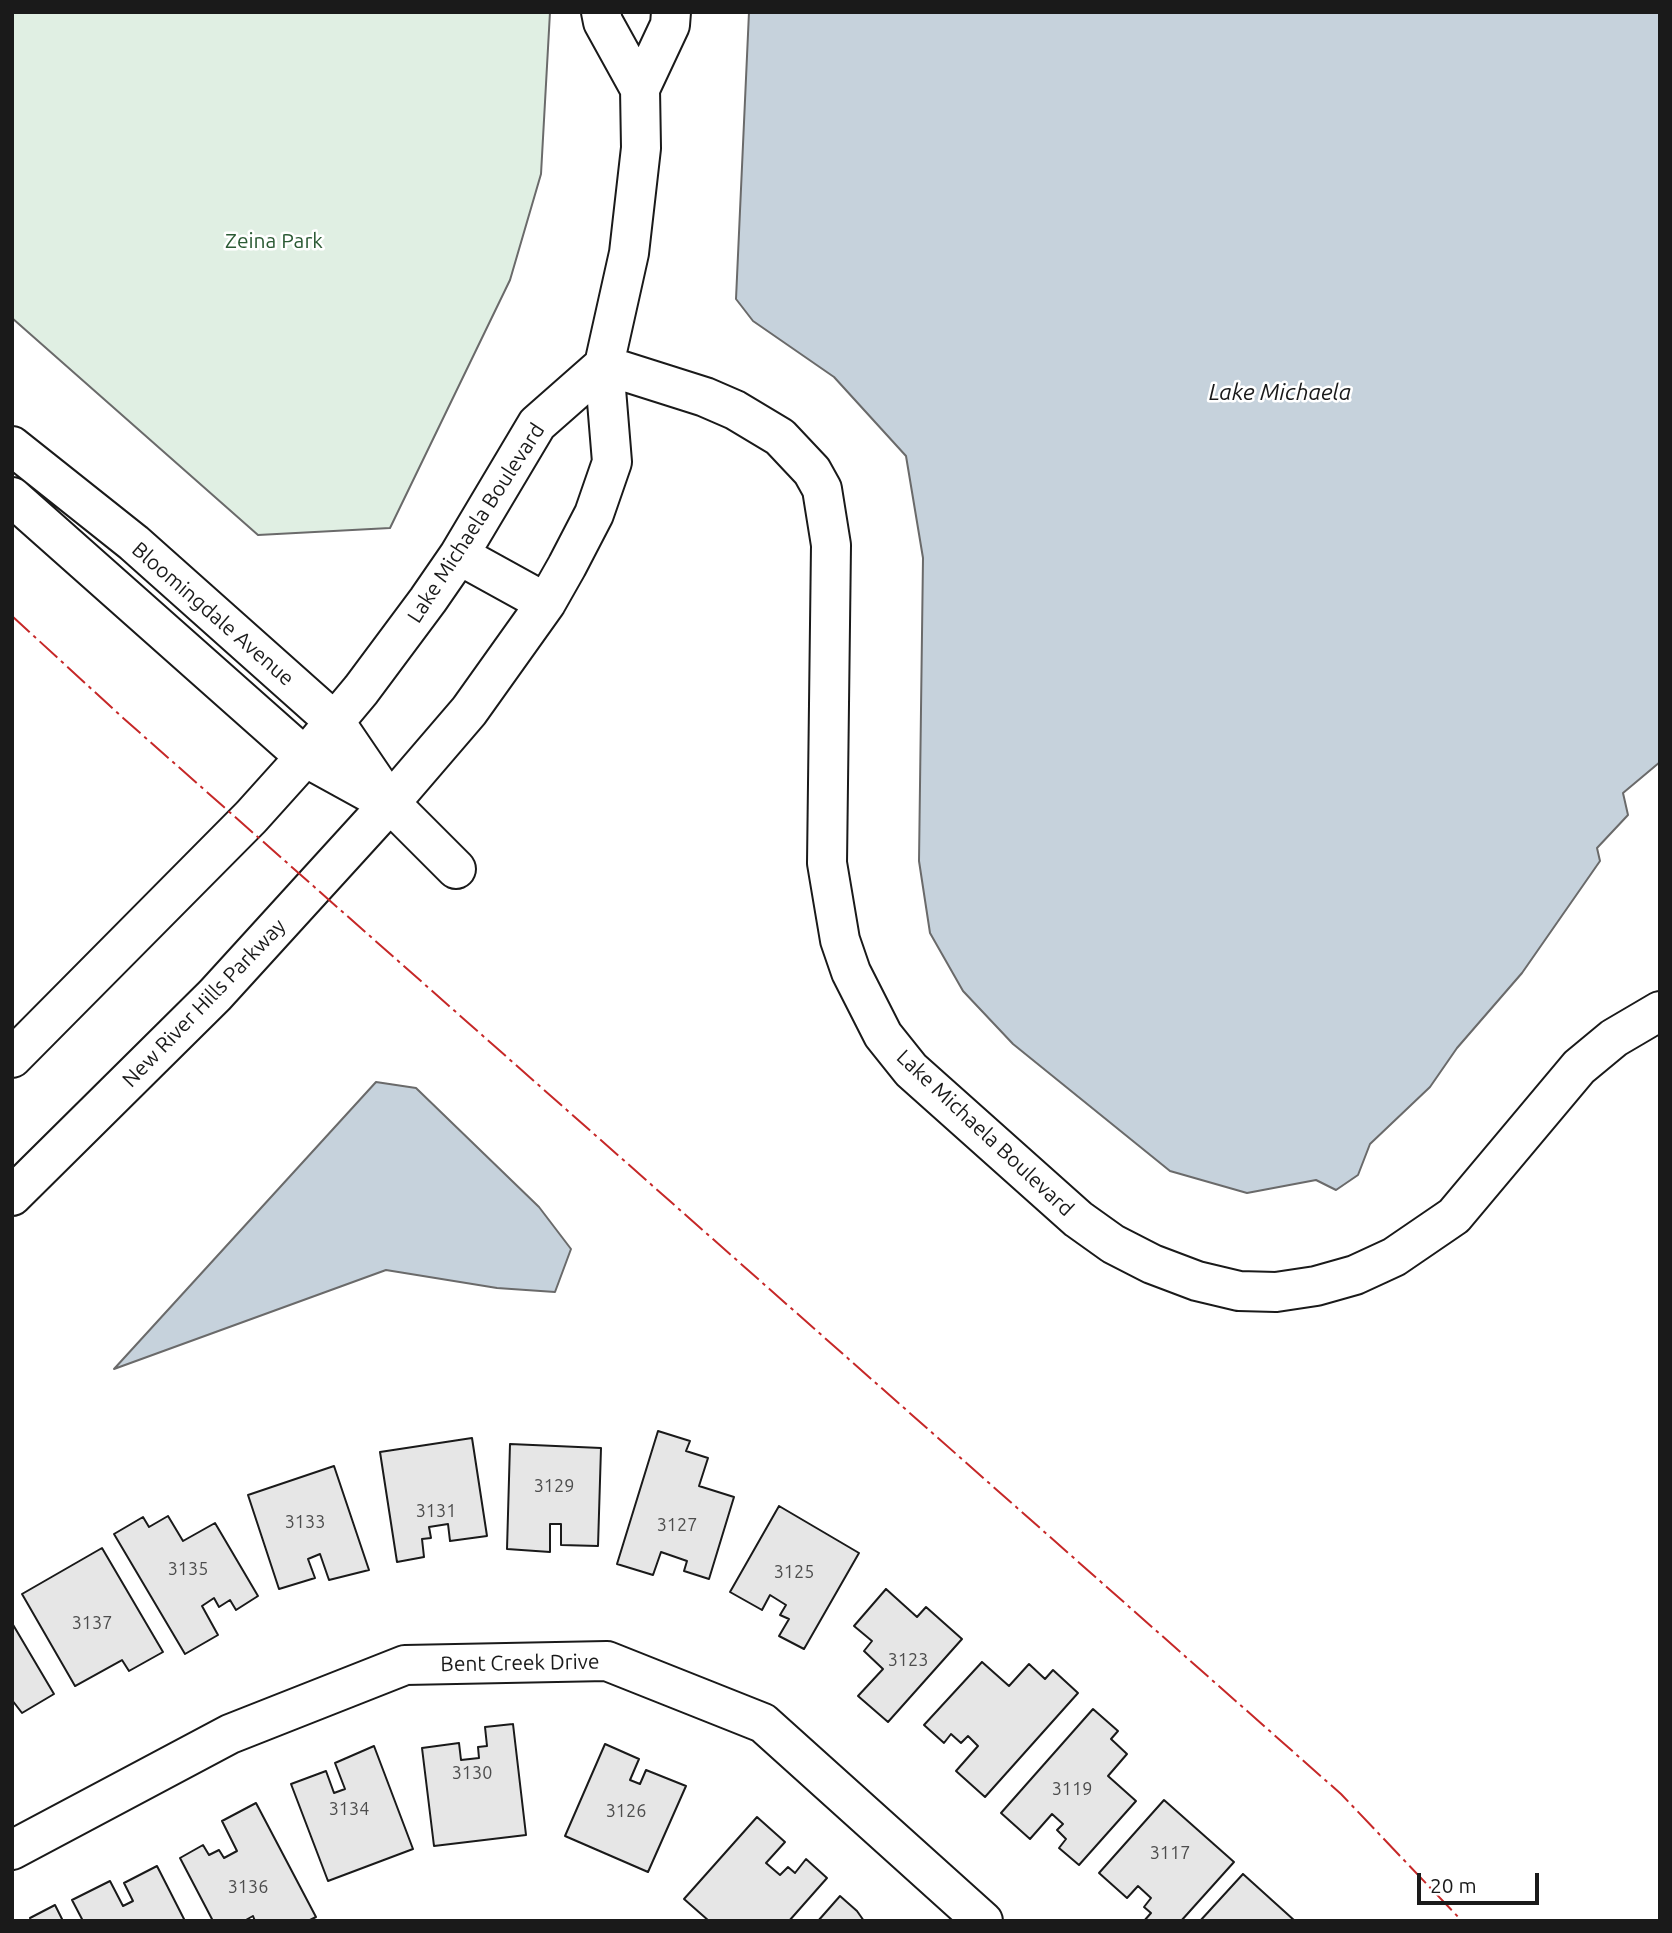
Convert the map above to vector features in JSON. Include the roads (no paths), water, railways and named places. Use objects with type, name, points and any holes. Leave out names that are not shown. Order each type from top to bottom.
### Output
[{"type":"street","points":[[601,12],[603,22],[640,89]]},
{"type":"street","points":[[390,803],[469,711],[546,603],[594,514],[612,461],[604,365],[629,253],[641,148],[640,89],[670,25],[671,12]]},
{"type":"street","name":"Lake Michaela Boulevard","points":[[305,757],[394,648],[459,555],[537,424],[604,365],[705,397],[735,410],[780,437],[812,471],[822,489],[831,545],[827,863],[840,940],[850,972],[883,1035],[911,1070],[1078,1219],[1113,1244],[1152,1265],[1197,1281],[1239,1291],[1276,1292],[1316,1286],[1355,1275],[1394,1258],[1454,1216],[1579,1067],[1614,1038],[1660,1011]]},
{"type":"street","name":"Bloomingdale Avenue","points":[[12,446],[134,543],[335,722],[390,803],[456,869]]},
{"type":"street","name":"Bloomingdale Avenue","points":[[12,497],[305,757],[390,803]]},
{"type":"street","points":[[459,555],[546,603]]},
{"type":"street","points":[[12,1058],[251,817],[305,757]]},
{"type":"street","name":"New River Hills Parkway","points":[[12,1196],[215,995],[390,803]]},
{"type":"street","name":"Bent Creek Drive","points":[[12,1850],[230,1734],[405,1665],[607,1661],[763,1723],[983,1921]]},
{"type":"water","name":"Lake Michaela","points":[[749,12],[1660,12],[1660,762],[1623,793],[1628,815],[1597,848],[1600,861],[1522,973],[1457,1048],[1430,1087],[1370,1144],[1358,1175],[1336,1190],[1316,1180],[1247,1193],[1170,1171],[1013,1044],[963,991],[930,933],[919,861],[923,558],[906,456],[834,377],[753,321],[736,299]]},
{"type":"water","points":[[376,1082],[416,1088],[539,1207],[571,1249],[555,1292],[497,1288],[386,1270],[114,1369]]},
{"type":"park label","name":"Zeina Park","points":[[274,241]]}]
